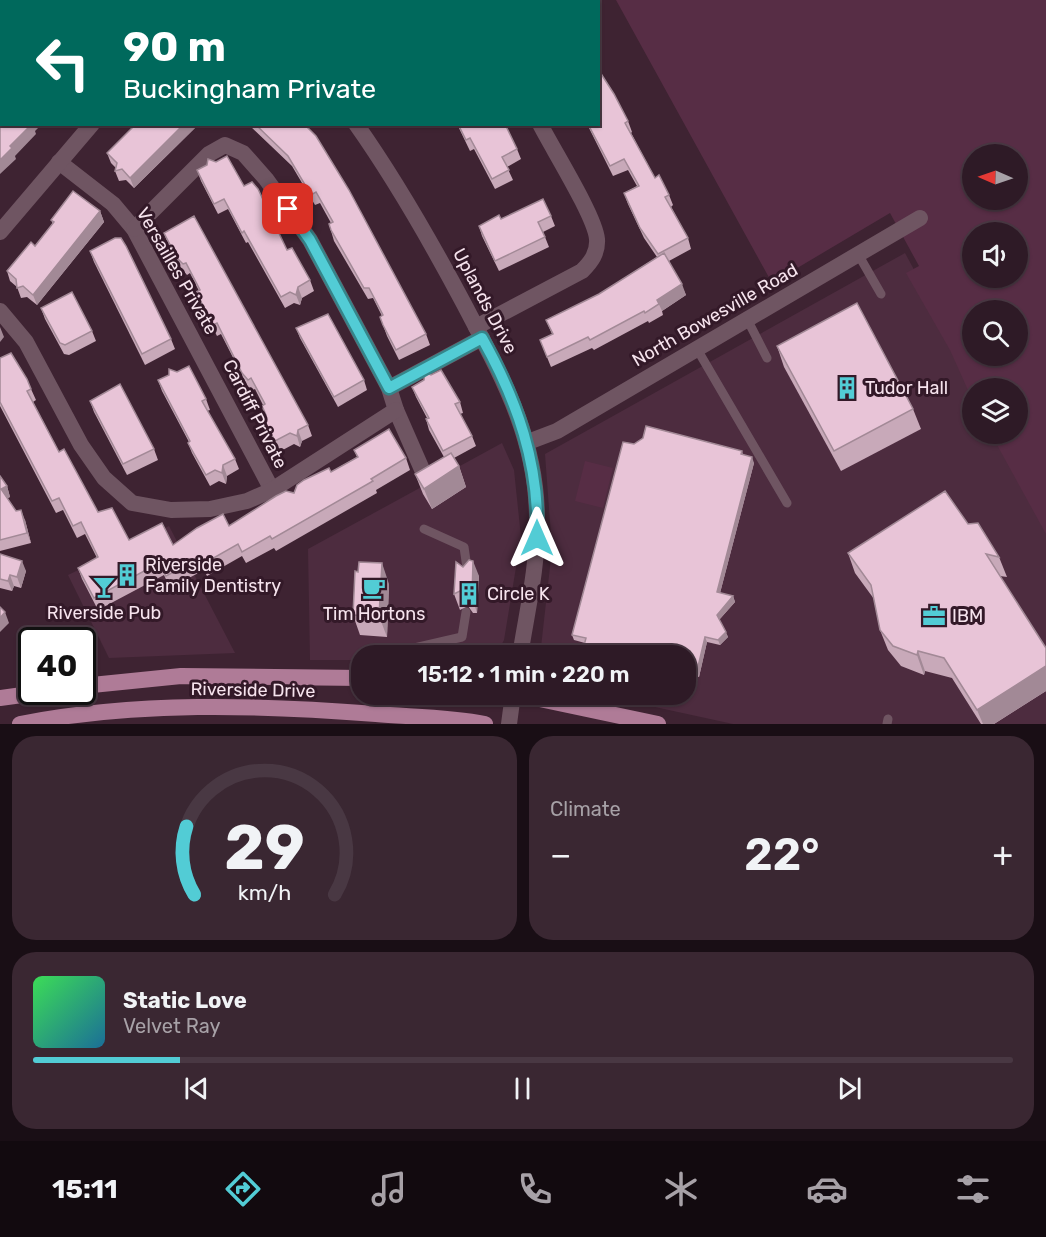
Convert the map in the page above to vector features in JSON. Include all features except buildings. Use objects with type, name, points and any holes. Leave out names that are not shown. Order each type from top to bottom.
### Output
[{"type":"main road","name":"Riverside Drive","points":[[96,685],[180,676],[351,678]]},
{"type":"main road","points":[[0,698],[18,696]]},
{"type":"main road","points":[[567,705],[658,724]]},
{"type":"main road","name":"Riverside Drive","points":[[20,724],[57,717],[126,711],[283,708],[485,724]]},
{"type":"street","points":[[0,232],[90,126]]},
{"type":"street","name":"Uplands Drive","points":[[357,126],[429,237],[500,371],[528,442],[538,519],[536,556],[522,645]]},
{"type":"street","points":[[389,388],[582,272],[592,261],[597,238],[541,126]]},
{"type":"street","points":[[134,229],[209,154],[225,145],[243,153],[266,179],[310,240],[389,388],[396,410],[424,474]]},
{"type":"street","name":"Versailles Private","points":[[59,162],[113,204],[134,229],[203,355]]},
{"type":"street","name":"North Bowesville Road","points":[[528,442],[549,435],[920,218]]},
{"type":"street","points":[[0,311],[26,342],[81,445],[104,478],[132,504],[171,510],[210,509],[247,501],[272,490],[396,410]]},
{"type":"street","name":"Cardiff Private","points":[[203,355],[272,490]]},
{"type":"street","points":[[509,724],[512,705]]},
{"type":"lane","points":[[858,254],[881,294]]},
{"type":"lane","points":[[747,319],[767,358]]},
{"type":"lane","points":[[697,349],[787,503]]},
{"type":"lane","points":[[424,529],[464,547],[468,576]]},
{"type":"lane","points":[[430,645],[462,637],[466,612]]},
{"type":"shaded area","points":[[616,0],[1046,0],[1046,534],[996,444],[1028,444],[1028,378],[963,378],[950,350],[906,273],[919,266],[890,213],[772,283]]},
{"type":"shaded area","points":[[905,253],[962,358],[962,366],[966,366],[973,378],[962,378],[962,444],[1009,444],[1046,509],[1046,724],[733,724],[646,705],[696,705],[696,645],[541,645],[552,549],[545,454]]},
{"type":"shaded area","points":[[502,443],[514,470],[521,537],[501,645],[351,645],[351,660],[310,660],[308,549]]},
{"type":"shaded area","points":[[585,461],[613,468],[603,508],[575,501]]},
{"type":"shaded area","points":[[169,526],[235,653],[109,658],[96,632],[96,627],[94,627],[68,575]]},
{"type":"place","name":"Tudor Hall","points":[[847,388]]},
{"type":"place","name":"Riverside Family Dentistry","points":[[127,575]]},
{"type":"place","name":"Riverside Pub","points":[[104,587]]},
{"type":"place","name":"Tim Hortons","points":[[374,588]]},
{"type":"place","name":"Circle K","points":[[469,594]]},
{"type":"place","name":"IBM","points":[[934,616]]},
{"type":"route","points":[[288,209],[310,240],[389,388],[482,338],[500,371],[528,442],[538,519],[537,538]]}]
